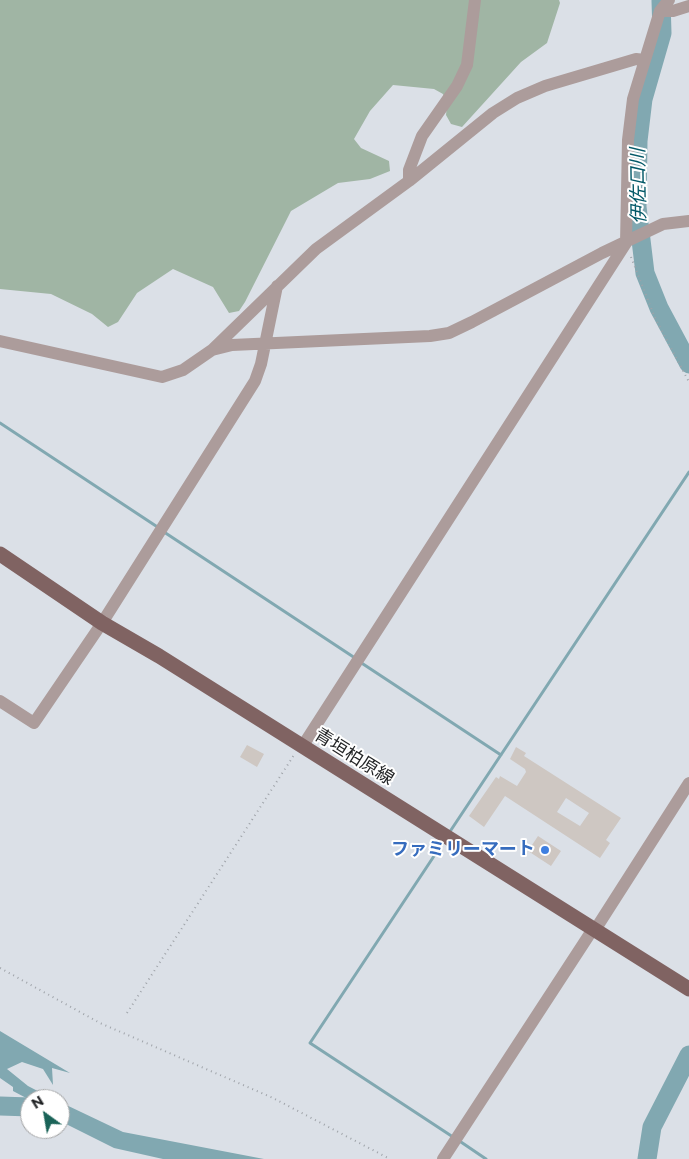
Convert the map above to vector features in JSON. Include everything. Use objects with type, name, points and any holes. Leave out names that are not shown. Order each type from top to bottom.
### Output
[{"type":"main road","name":"青垣柏原線","points":[[0,554],[102,623],[168,662],[689,989]]},
{"type":"street","points":[[409,181],[409,170],[422,136],[457,86],[468,65],[475,0]]},
{"type":"street","points":[[301,746],[636,238],[628,140],[633,99],[658,6],[669,0]]},
{"type":"street","points":[[658,6],[672,11],[689,6]]},
{"type":"street","points":[[0,341],[162,377],[182,370],[212,350],[316,249],[409,181],[494,113],[517,98],[545,86],[636,59],[645,60]]},
{"type":"street","points":[[212,350],[232,345],[266,342],[430,336],[449,333],[663,224],[689,221]]},
{"type":"street","points":[[0,701],[34,723],[102,623],[254,381],[261,364],[277,286]]},
{"type":"street","points":[[443,1159],[689,783]]},
{"type":"path","points":[[636,238],[655,318],[689,382]]},
{"type":"path","points":[[127,1013],[301,746]]},
{"type":"path","points":[[0,968],[100,1023],[273,1098],[390,1159]]},
{"type":"green space","points":[[0,0],[559,0],[560,3],[547,43],[521,62],[462,127],[451,124],[446,115],[447,105],[443,94],[434,89],[393,85],[370,111],[354,139],[361,148],[389,161],[390,171],[370,179],[338,183],[291,211],[239,311],[229,313],[213,287],[173,269],[137,293],[118,322],[108,327],[92,314],[51,294],[0,289]]},
{"type":"water","points":[[0,1031],[70,1073],[52,1068],[53,1085],[43,1069],[22,1062],[7,1069],[34,1089],[20,1089],[20,1095],[13,1091],[13,1087],[0,1078]]},
{"type":"water","points":[[70,1107],[123,1132],[264,1159],[163,1159],[114,1148],[70,1126]]},
{"type":"building","points":[[247,745],[264,754],[257,767],[240,757]]},
{"type":"building","points":[[516,747],[526,753],[524,756],[621,818],[606,840],[610,843],[600,858],[505,796],[484,827],[469,816],[496,777],[499,779],[500,776],[517,786],[526,772],[525,769],[510,759]],"holes":[[[566,798],[589,813],[580,826],[557,812]]]},
{"type":"building","points":[[538,836],[561,851],[551,866],[528,851]]},
{"type":"waterway","name":"伊佐口川","points":[[661,1],[662,33],[643,99],[638,141],[637,207],[645,273],[659,308],[689,364]]},
{"type":"waterway","points":[[0,423],[159,528]]},
{"type":"waterway","points":[[449,833],[689,472]]},
{"type":"waterway","points":[[164,532],[355,658]]},
{"type":"waterway","points":[[360,662],[501,755]]},
{"type":"waterway","points":[[444,841],[310,1043],[453,1137]]},
{"type":"waterway","points":[[647,1159],[652,1127],[689,1055]]},
{"type":"waterway","points":[[0,1106],[20,1107]]},
{"type":"waterway","points":[[458,1140],[486,1159]]},
{"type":"place","name":"ファミリーマート","points":[[545,850]]}]
